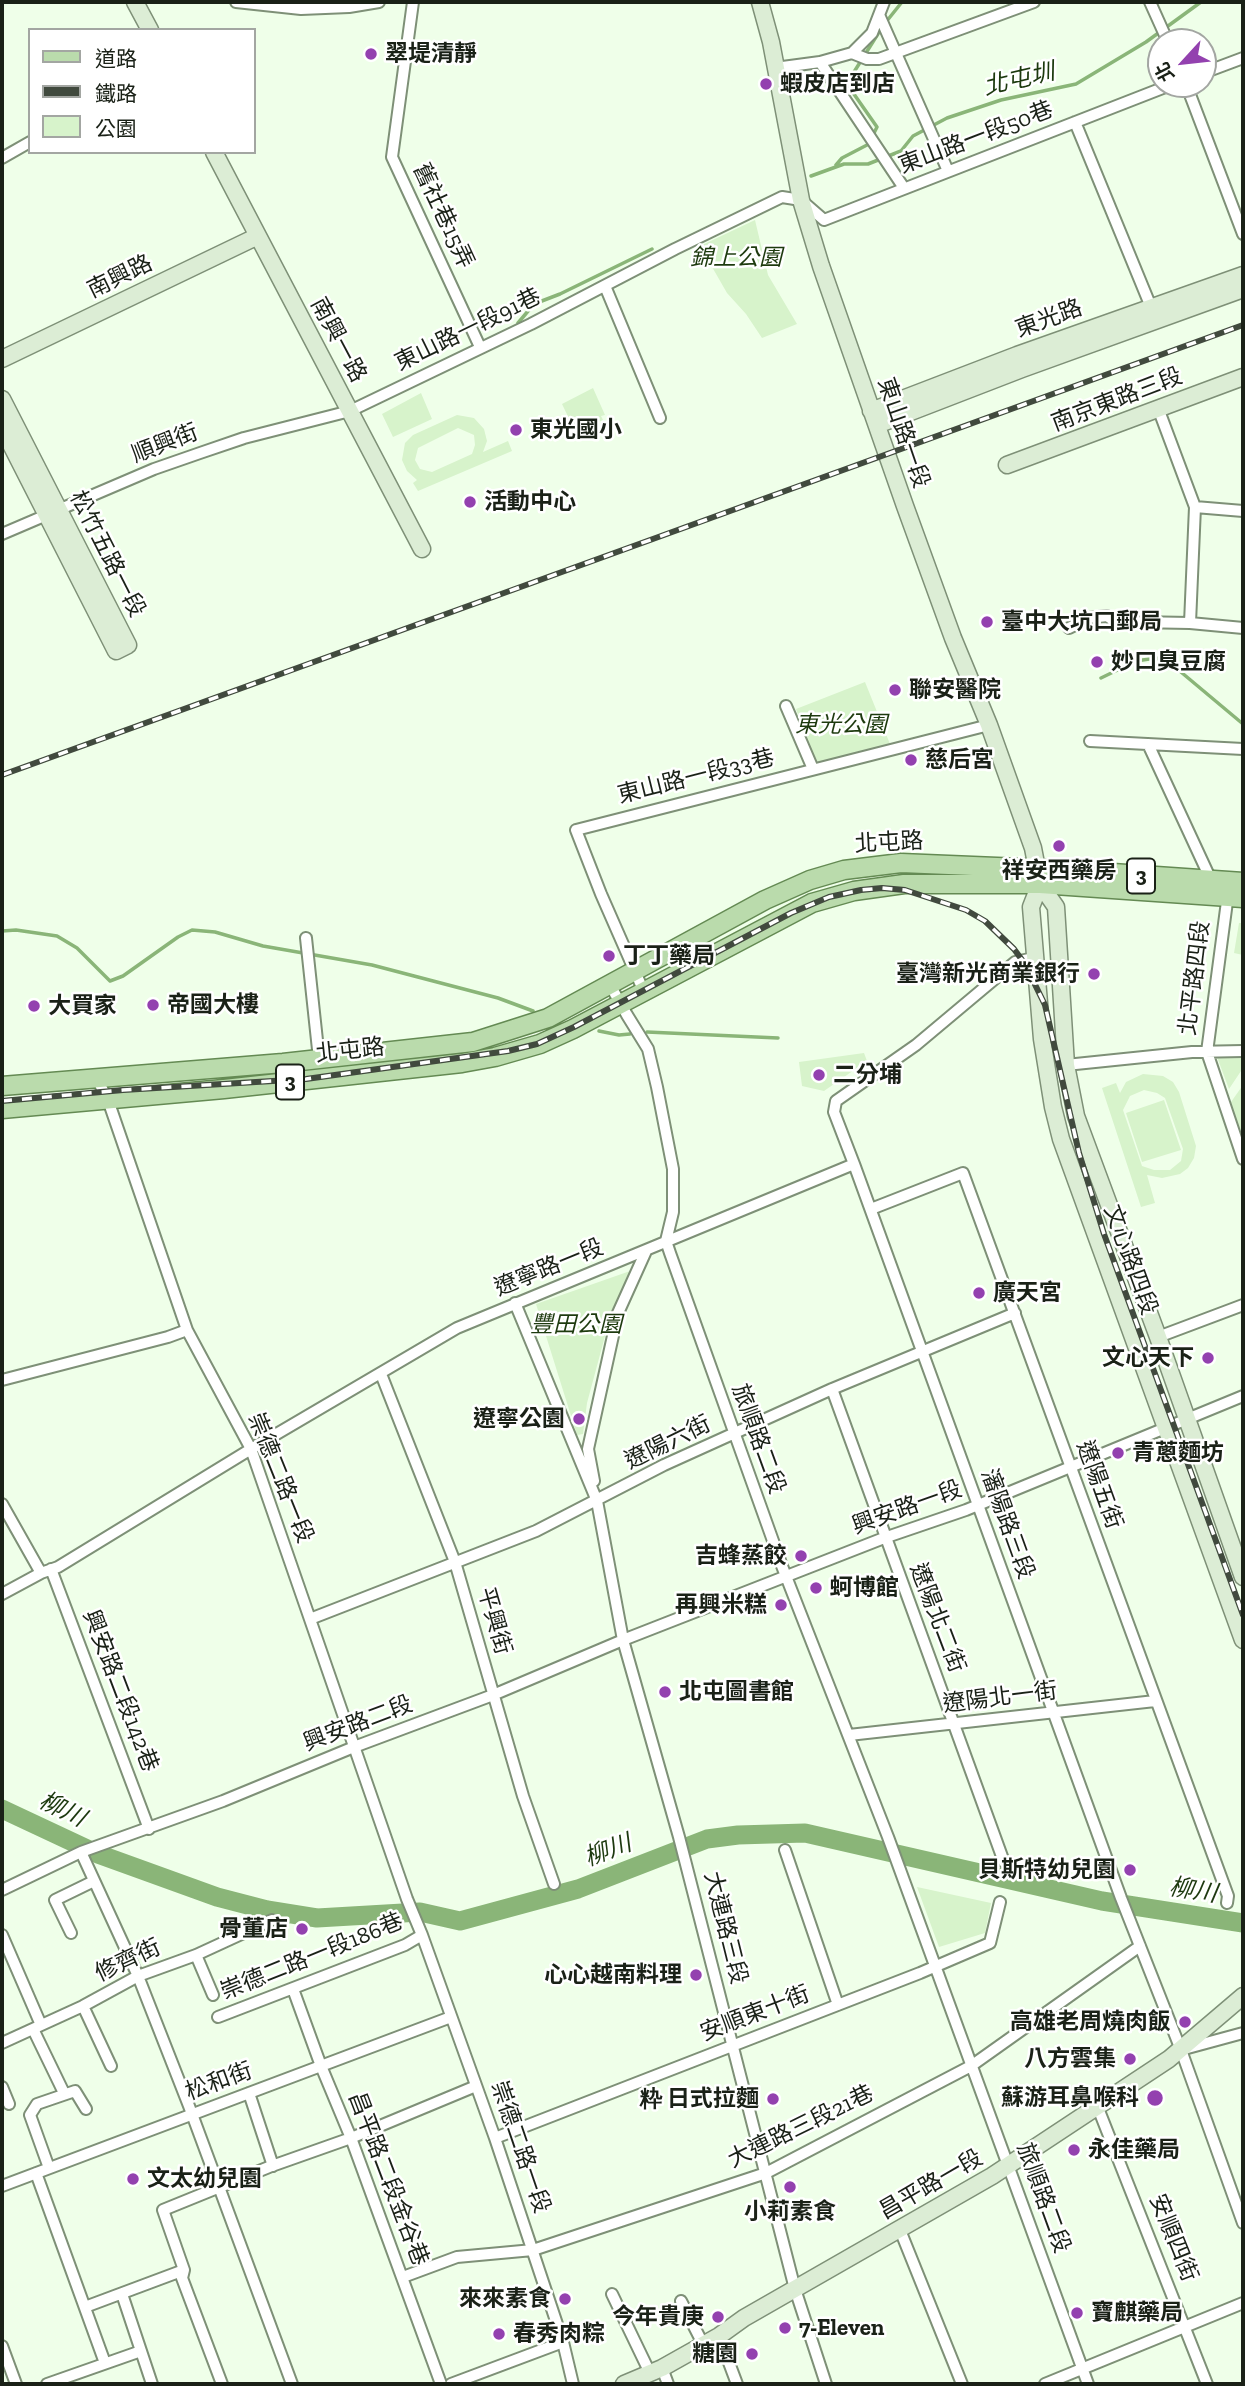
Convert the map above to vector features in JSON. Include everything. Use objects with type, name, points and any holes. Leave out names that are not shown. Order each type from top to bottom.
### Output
[{"type":"main road","name":"北屯路","points":[[2,1086],[319,1059],[473,1042],[548,1018],[765,900],[810,880],[844,870],[901,863],[1040,876],[1231,888]]},
{"type":"main road","name":"北屯路","points":[[2,1109],[462,1063],[517,1052],[591,1020],[812,902],[838,894],[904,884],[1040,876]]},
{"type":"street","points":[[135,2],[149,28]]},
{"type":"street","points":[[236,2],[301,9],[349,7],[379,2]]},
{"type":"street","name":"舊社巷15弄","points":[[413,2],[393,157],[480,347]]},
{"type":"street","name":"東山路一段","points":[[760,2],[801,200],[821,266],[953,638],[989,725],[1040,876]]},
{"type":"street","points":[[775,68],[820,62],[852,53],[872,33],[884,2]]},
{"type":"street","points":[[852,53],[867,59],[879,59],[1034,2]]},
{"type":"street","points":[[1150,2],[1162,28]]},
{"type":"street","points":[[880,17],[948,171]]},
{"type":"street","points":[[1217,67],[1243,58]]},
{"type":"street","points":[[820,62],[904,188]]},
{"type":"street","name":"東山路一段50巷","points":[[801,200],[824,220],[1147,94]]},
{"type":"street","points":[[1191,98],[1243,234]]},
{"type":"street","points":[[1075,122],[1151,307]]},
{"type":"street","points":[[2,158],[28,143]]},
{"type":"street","name":"南興一路","points":[[215,154],[422,549]]},
{"type":"street","name":"東山路一段91巷","points":[[349,411],[782,197],[801,200]]},
{"type":"street","name":"南興路","points":[[2,359],[258,236]]},
{"type":"street","name":"東光路","points":[[874,418],[983,367],[1243,275]]},
{"type":"street","points":[[605,286],[660,418]]},
{"type":"street","name":"東光路","points":[[874,418],[1022,369],[1243,289]]},
{"type":"street","name":"南京東路三段","points":[[1007,466],[1243,377]]},
{"type":"street","name":"松竹五路一段","points":[[2,399],[54,513],[116,651],[128,645],[54,513],[2,427]]},
{"type":"street","points":[[1158,408],[1195,507],[1190,623]]},
{"type":"street","name":"順興街","points":[[2,534],[154,469],[244,438],[349,411]]},
{"type":"street","points":[[1195,507],[1243,511]]},
{"type":"street","points":[[1069,628],[1089,618],[1107,616],[1113,620],[1135,622],[1243,628]]},
{"type":"street","points":[[786,706],[813,769]]},
{"type":"street","name":"東山路一段33巷","points":[[634,972],[576,830],[989,725]]},
{"type":"street","points":[[1090,741],[1243,749]]},
{"type":"street","points":[[1148,744],[1231,888]]},
{"type":"street","name":"文心路四段","points":[[1040,876],[1031,907],[1034,958],[1043,1052],[1061,1139],[1243,1640]]},
{"type":"street","name":"文心路四段","points":[[1040,876],[1056,907],[1066,1065],[1081,1130],[1243,1577]]},
{"type":"street","name":"北平路四段","points":[[1231,888],[1207,1052],[1243,1159]]},
{"type":"street","points":[[306,942],[319,1059]]},
{"type":"street","points":[[854,1164],[834,1112],[836,1101],[916,1045],[1015,962],[1034,958]]},
{"type":"street","points":[[634,972],[644,992]]},
{"type":"street","points":[[610,985],[642,1037],[651,1061],[673,1169],[673,1212],[666,1241]]},
{"type":"street","points":[[1066,1065],[1243,1051]]},
{"type":"street","name":"崇德二路一段","points":[[97,1079],[108,1100],[187,1330],[251,1449],[407,1899],[495,2138],[563,2342],[573,2384]]},
{"type":"street","name":"瀋陽路三段","points":[[854,1164],[1140,1945]]},
{"type":"street","name":"遼寧路一段","points":[[2,1594],[116,1532],[457,1328],[854,1164]]},
{"type":"street","name":"遼陽五街","points":[[872,1209],[963,1173],[1228,1896],[1227,1903]]},
{"type":"street","name":"旅順路二段","points":[[666,1241],[733,1434],[849,1735],[1088,2384]]},
{"type":"street","points":[[623,1640],[588,1449],[618,1313],[646,1251]]},
{"type":"street","points":[[515,1303],[597,1501]]},
{"type":"street","points":[[1158,1337],[1243,1305]]},
{"type":"street","name":"遼陽六街","points":[[310,1619],[536,1531],[664,1465],[832,1389],[1015,1313]]},
{"type":"street","points":[[2,1380],[187,1330]]},
{"type":"street","name":"平興街","points":[[381,1374],[455,1562],[523,1796],[554,1884]]},
{"type":"street","name":"遼陽北二街","points":[[832,1389],[1004,1862]]},
{"type":"street","name":"興安路一段","points":[[623,1640],[884,1538],[979,1505],[1243,1396]]},
{"type":"street","name":"興安路二段142巷","points":[[2,1504],[46,1571],[149,1829]]},
{"type":"street","name":"興安路二段","points":[[85,1851],[149,1829],[493,1695],[623,1640]]},
{"type":"street","name":"大連路三段","points":[[623,1640],[686,1863],[795,2289],[826,2384]]},
{"type":"street","name":"遼陽北一街","points":[[849,1735],[1155,1701]]},
{"type":"street","points":[[785,1850],[838,2005]]},
{"type":"street","points":[[2,1890],[85,1851],[94,1881],[138,1976],[192,2114],[292,2384]]},
{"type":"street","points":[[71,1933],[55,1900],[94,1881]]},
{"type":"street","name":"安順東十街","points":[[495,2138],[990,1943],[1000,1902]]},
{"type":"street","name":"修齊街","points":[[2,2043],[83,2006],[138,1976],[195,1955],[272,1920]]},
{"type":"street","name":"崇德二路一段186巷","points":[[218,2017],[405,1945],[420,1931]]},
{"type":"street","points":[[2,1936],[64,2093]]},
{"type":"street","points":[[1140,1945],[1243,2224]]},
{"type":"street","name":"大連路三段21巷","points":[[403,2277],[457,2257],[533,2250],[766,2173],[971,2066],[1140,1945]]},
{"type":"street","points":[[195,1955],[213,1995]]},
{"type":"street","name":"昌平路二段金谷巷","points":[[293,1989],[441,2384]]},
{"type":"street","name":"昌平路一段","points":[[624,2384],[656,2371],[719,2336],[744,2318],[1009,2165],[1181,2050],[1243,1996]]},
{"type":"street","points":[[83,2006],[111,2066]]},
{"type":"street","name":"松和街","points":[[2,2186],[451,2017]]},
{"type":"street","points":[[1181,2050],[1243,2032]]},
{"type":"street","points":[[222,2384],[182,2278],[184,2270],[163,2210],[219,2186],[351,2138],[476,2086]]},
{"type":"street","points":[[2,2087],[9,2104]]},
{"type":"street","points":[[49,2168],[30,2115],[37,2104],[75,2091],[86,2109]]},
{"type":"street","points":[[249,2093],[273,2166]]},
{"type":"street","name":"安順四街","points":[[1098,2108],[1207,2384]]},
{"type":"street","points":[[36,2173],[105,2363]]},
{"type":"street","points":[[900,2230],[962,2384]]},
{"type":"street","points":[[85,2307],[184,2270]]},
{"type":"street","points":[[122,2294],[152,2384]]},
{"type":"street","points":[[612,2294],[656,2371],[668,2384]]},
{"type":"street","points":[[681,2301],[703,2344]]},
{"type":"street","points":[[1045,2384],[1243,2303]]},
{"type":"street","points":[[719,2336],[737,2384]]},
{"type":"street","points":[[451,2384],[563,2342]]},
{"type":"street","points":[[2,2346],[16,2384]]},
{"type":"street","points":[[47,2384],[74,2380],[105,2363],[141,2351]]},
{"type":"green space","name":"錦上公園","points":[[755,220],[768,275],[797,324],[762,338],[746,314],[727,293],[700,246]]},
{"type":"green space","points":[[593,388],[605,415],[601,416],[603,420],[575,431],[562,404]]},
{"type":"green space","points":[[421,393],[432,419],[393,437],[382,414]]},
{"type":"green space","points":[[457,415],[474,418],[484,429],[487,441],[483,452],[508,441],[512,451],[418,491],[413,483],[417,480],[407,471],[402,460],[405,443],[413,435]],"holes":[[[458,428],[474,435],[472,454],[432,472],[420,469],[415,460],[418,448]]]},
{"type":"green space","name":"東光公園","points":[[865,682],[890,744],[816,765],[796,709]]},
{"type":"green space","points":[[1239,923],[1243,923],[1243,955],[1234,953]]},
{"type":"green space","points":[[864,1053],[867,1061],[824,1091],[802,1086],[799,1062]]},
{"type":"green space","points":[[1243,1056],[1243,1068],[1229,1089],[1217,1057]]},
{"type":"green space","points":[[1143,1074],[1163,1076],[1173,1082],[1179,1092],[1196,1146],[1194,1158],[1180,1174],[1162,1178],[1147,1175],[1155,1203],[1141,1207],[1102,1088],[1116,1083],[1120,1093],[1126,1082]],"holes":[[[1144,1090],[1165,1098],[1183,1149],[1181,1161],[1170,1170],[1154,1170],[1142,1166],[1123,1110],[1130,1096]]]},
{"type":"green space","points":[[1243,1085],[1243,1136],[1231,1102]]},
{"type":"green space","points":[[1164,1100],[1181,1150],[1142,1162],[1126,1113]]},
{"type":"green space","name":"豐田公園","points":[[633,1270],[612,1310],[587,1403],[583,1434],[577,1435],[536,1304]]},
{"type":"green space","points":[[917,1887],[991,1903],[985,1933],[939,1947]]},
{"type":"waterway","name":"北屯圳","points":[[886,22],[902,2]]},
{"type":"waterway","name":"北屯圳","points":[[811,176],[844,164],[868,164],[901,151],[913,136],[947,118],[1001,100],[1076,84],[1146,42],[1201,2]]},
{"type":"waterway","name":"北屯圳","points":[[873,135],[877,127],[849,87],[854,72],[881,29]]},
{"type":"waterway","name":"北屯圳","points":[[836,165],[842,158],[869,142]]},
{"type":"waterway","points":[[518,323],[534,304],[652,249]]},
{"type":"waterway","points":[[1101,678],[1136,661],[1156,658],[1169,662],[1243,724]]},
{"type":"waterway","points":[[2,931],[16,930],[57,936],[77,948],[110,981],[123,976],[192,930],[215,932],[263,946],[372,965],[498,998],[533,1011]]},
{"type":"waterway","points":[[599,1031],[630,1034]]},
{"type":"waterway","points":[[647,1032],[778,1038]]},
{"type":"waterway","name":"柳川","points":[[2,1809],[98,1854],[217,1897],[267,1910],[317,1918],[420,1912],[460,1921],[578,1889],[707,1839],[805,1833],[1102,1901],[1243,1923]]},
{"type":"railway","points":[[2,775],[1243,325]]},
{"type":"railway","points":[[2,1101],[123,1090],[306,1079],[508,1051],[537,1044],[574,1027],[791,913],[829,897],[882,888],[905,890],[966,910],[985,921],[1014,949],[1025,964],[1045,1005],[1079,1153],[1104,1234],[1243,1615]]},
{"type":"place","name":"翠堤清靜","points":[[371,54]]},
{"type":"place","name":"蝦皮店到店","points":[[766,84]]},
{"type":"place","name":"東光國小","points":[[516,430]]},
{"type":"place","name":"活動中心","points":[[470,502]]},
{"type":"place","name":"臺中大坑口郵局","points":[[987,622]]},
{"type":"place","name":"妙口臭豆腐","points":[[1097,662]]},
{"type":"place","name":"聯安醫院","points":[[895,690]]},
{"type":"place","name":"慈后宮","points":[[911,760]]},
{"type":"place","name":"祥安西藥房","points":[[1059,846]]},
{"type":"place","name":"丁丁藥局","points":[[609,956]]},
{"type":"place","name":"臺灣新光商業銀行","points":[[1094,974]]},
{"type":"place","name":"帝國大樓","points":[[153,1005]]},
{"type":"place","name":"大買家","points":[[34,1006]]},
{"type":"place","name":"二分埔","points":[[819,1075]]},
{"type":"place","name":"廣天宮","points":[[979,1293]]},
{"type":"place","name":"文心天下","points":[[1208,1358]]},
{"type":"place","name":"遼寧公園","points":[[579,1419]]},
{"type":"place","name":"青蔥麵坊","points":[[1118,1453]]},
{"type":"place","name":"吉蜂蒸餃","points":[[801,1556]]},
{"type":"place","name":"蚵博館","points":[[816,1588]]},
{"type":"place","name":"再興米糕","points":[[781,1605]]},
{"type":"place","name":"北屯圖書館","points":[[665,1692]]},
{"type":"place","name":"貝斯特幼兒園","points":[[1130,1870]]},
{"type":"place","name":"骨董店","points":[[302,1929]]},
{"type":"place","name":"心心越南料理","points":[[696,1975]]},
{"type":"place","name":"高雄老周燒肉飯","points":[[1185,2022]]},
{"type":"place","name":"八方雲集","points":[[1130,2059]]},
{"type":"place","name":"蘇游耳鼻喉科","points":[[1155,2098]]},
{"type":"place","name":"粋 日式拉麵","points":[[773,2099]]},
{"type":"place","name":"永佳藥局","points":[[1074,2150]]},
{"type":"place","name":"文太幼兒園","points":[[133,2179]]},
{"type":"place","name":"小莉素食","points":[[790,2187]]},
{"type":"place","name":"來來素食","points":[[565,2299]]},
{"type":"place","name":"寶麒藥局","points":[[1077,2313]]},
{"type":"place","name":"今年貴庚","points":[[718,2317]]},
{"type":"place","name":"7-Eleven","points":[[785,2328]]},
{"type":"place","name":"春秀肉粽","points":[[499,2334]]},
{"type":"place","name":"糖園","points":[[752,2354]]}]
